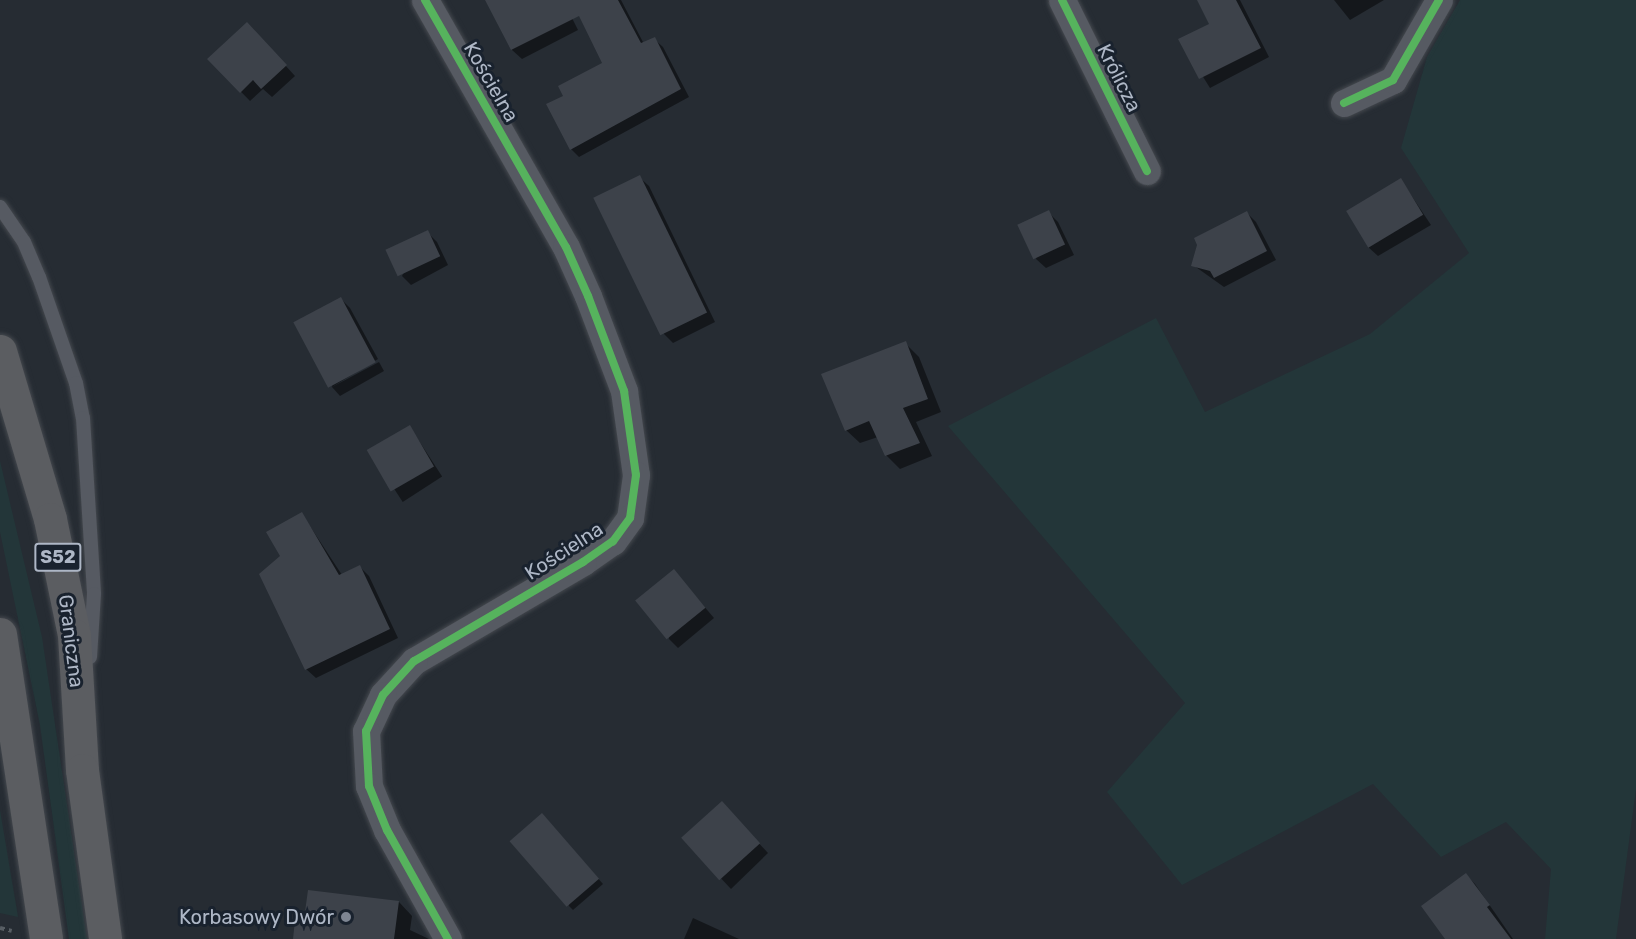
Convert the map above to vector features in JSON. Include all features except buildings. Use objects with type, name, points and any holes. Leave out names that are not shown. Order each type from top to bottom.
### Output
[{"type":"highway","name":"Graniczna","points":[[0,351],[50,519],[74,635],[82,770],[105,939]]},
{"type":"highway","points":[[0,634],[46,939]]},
{"type":"street","name":"Kościelna","points":[[425,0],[566,247],[588,296],[624,392],[636,476],[630,518],[613,541],[583,562],[414,661],[383,695],[366,731],[369,786],[387,830],[448,939]]},
{"type":"street","name":"Królicza","points":[[1062,0],[1147,171]]},
{"type":"street","points":[[1344,103],[1393,80],[1439,0]]},
{"type":"lane","points":[[0,207],[24,242],[39,277],[76,383],[83,418],[94,594],[82,770]]},
{"type":"shaded area","points":[[1460,0],[1636,0],[1636,789],[1616,939],[1545,939],[1551,869],[1506,822],[1441,857],[1373,784],[1182,885],[1107,792],[1185,703],[948,426],[1156,318],[1205,412],[1370,334],[1469,253],[1401,148],[1427,57]]},
{"type":"shaded area","points":[[0,461],[42,637],[87,939],[69,939],[40,725],[0,532]]},
{"type":"shaded area","points":[[0,810],[18,917],[0,913]]},
{"type":"cycle path","points":[[425,0],[566,247],[588,296],[624,391],[636,475],[630,518],[613,541],[583,562],[414,661],[383,695],[366,731],[369,786],[387,830],[448,939]]},
{"type":"cycle path","points":[[1062,0],[1147,171]]},
{"type":"cycle path","points":[[1344,103],[1393,80],[1439,0]]},
{"type":"place","name":"Korbasowy Dwór","points":[[346,917]]}]
